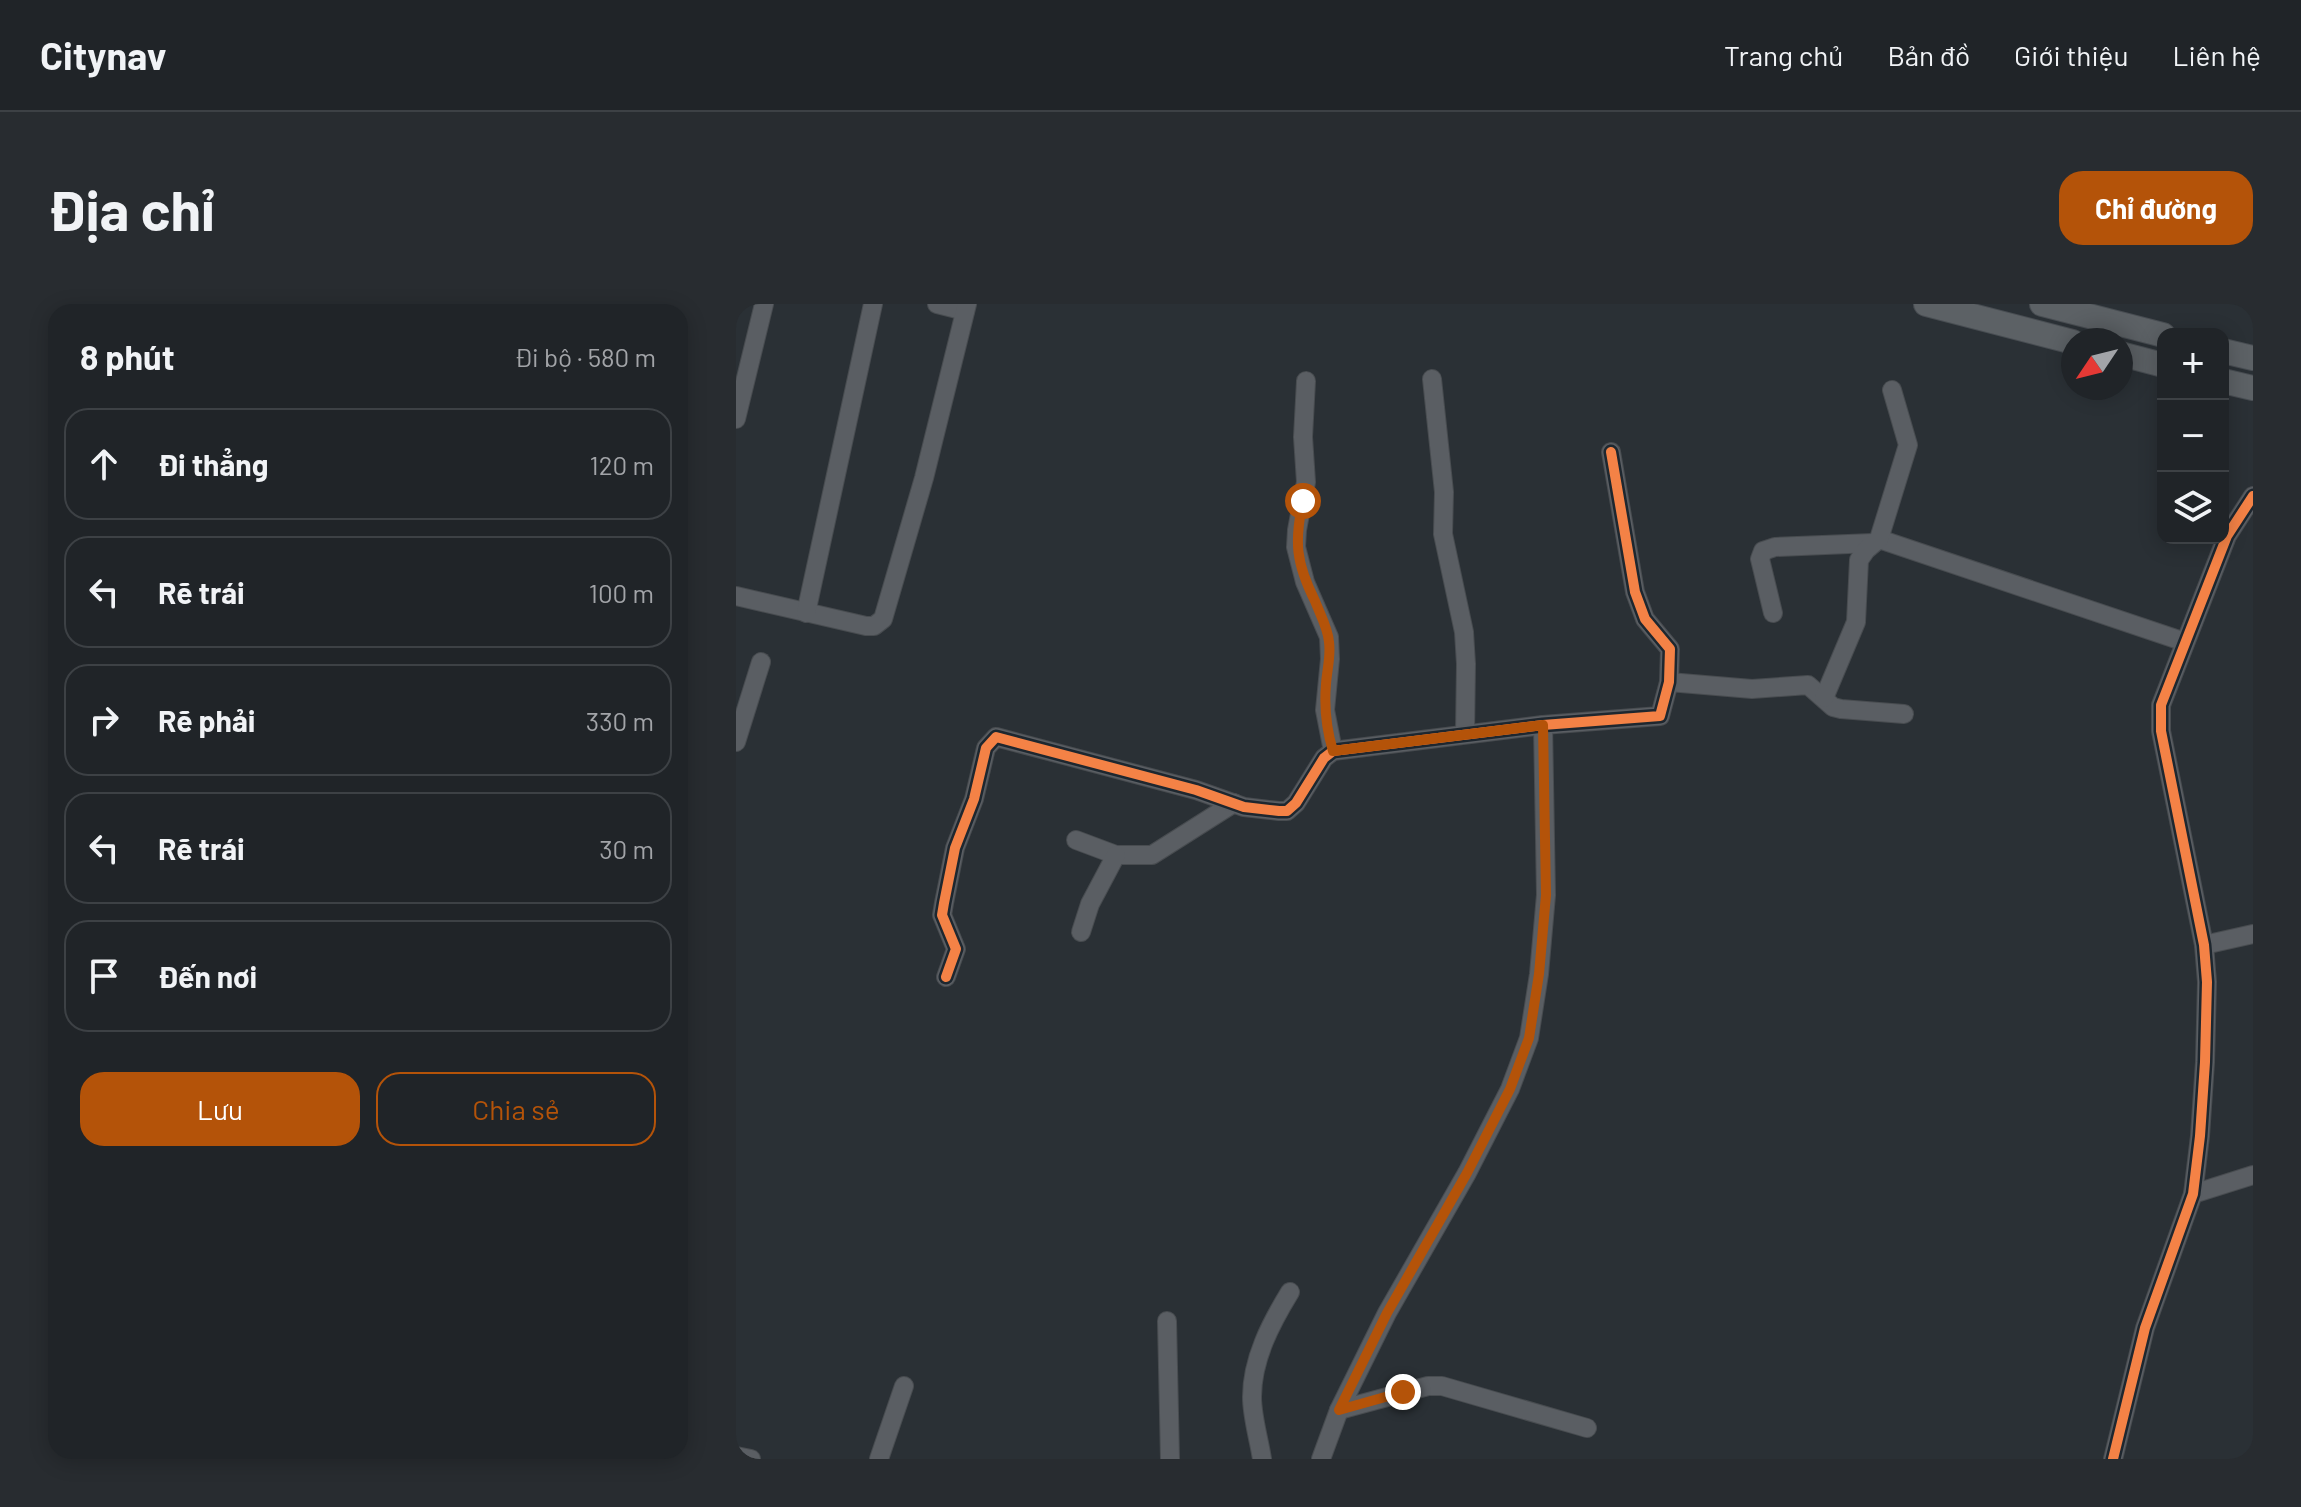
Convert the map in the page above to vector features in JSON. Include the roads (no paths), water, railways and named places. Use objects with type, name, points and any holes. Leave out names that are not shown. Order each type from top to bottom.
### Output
[{"type":"main road","points":[[1926,304],[2061,339]]},
{"type":"main road","points":[[2042,304],[2157,333]]},
{"type":"main road","points":[[2229,352],[2253,358]]},
{"type":"main road","points":[[2133,357],[2157,363]]},
{"type":"main road","points":[[2229,382],[2253,388]]},
{"type":"street","points":[[736,419],[764,304]]},
{"type":"street","points":[[806,613],[873,304]]},
{"type":"street","points":[[736,596],[866,626],[874,626],[883,619],[924,478],[966,308],[937,304]]},
{"type":"street","points":[[1432,379],[1444,492],[1443,534],[1464,632],[1465,734]]},
{"type":"street","points":[[1306,381],[1303,437],[1306,482],[1296,547],[1305,582],[1329,637],[1325,710],[1326,729],[1333,751]]},
{"type":"street","points":[[1824,698],[1856,622],[1859,560],[1876,541],[1908,445],[1892,390]]},
{"type":"street","points":[[946,977],[956,949],[942,915],[955,848],[975,795],[986,748],[996,737],[1234,803],[1287,811],[1296,803],[1324,758],[1333,751],[1543,725],[1657,717],[1663,712],[1669,682],[1670,649],[1645,619],[1635,592],[1611,452]]},
{"type":"street","points":[[2113,1459],[2145,1328],[2193,1194],[2205,1062],[2207,982],[2204,945],[2161,731],[2161,705],[2227,536],[2253,496]]},
{"type":"street","points":[[1773,613],[1760,559],[1763,551],[1775,547],[1876,541],[2185,642]]},
{"type":"street","points":[[736,742],[761,662]]},
{"type":"street","points":[[1669,682],[1752,689],[1808,685],[1841,709],[1904,714]]},
{"type":"street","points":[[1321,1459],[1339,1410],[1387,1313],[1467,1173],[1510,1089],[1529,1038],[1546,895],[1543,725]]},
{"type":"street","points":[[1076,840],[1116,855],[1152,855],[1234,803]]},
{"type":"street","points":[[1081,932],[1090,904],[1116,855]]},
{"type":"street","points":[[2204,945],[2253,934]]},
{"type":"street","points":[[2193,1194],[2253,1175]]},
{"type":"street","points":[[1262,1459],[1252,1399],[1254,1378],[1260,1350],[1290,1292]]},
{"type":"street","points":[[1167,1321],[1170,1459]]},
{"type":"street","points":[[879,1459],[904,1386]]},
{"type":"street","points":[[1339,1410],[1428,1386],[1442,1386],[1587,1428]]},
{"type":"street","points":[[736,1456],[751,1459]]}]
